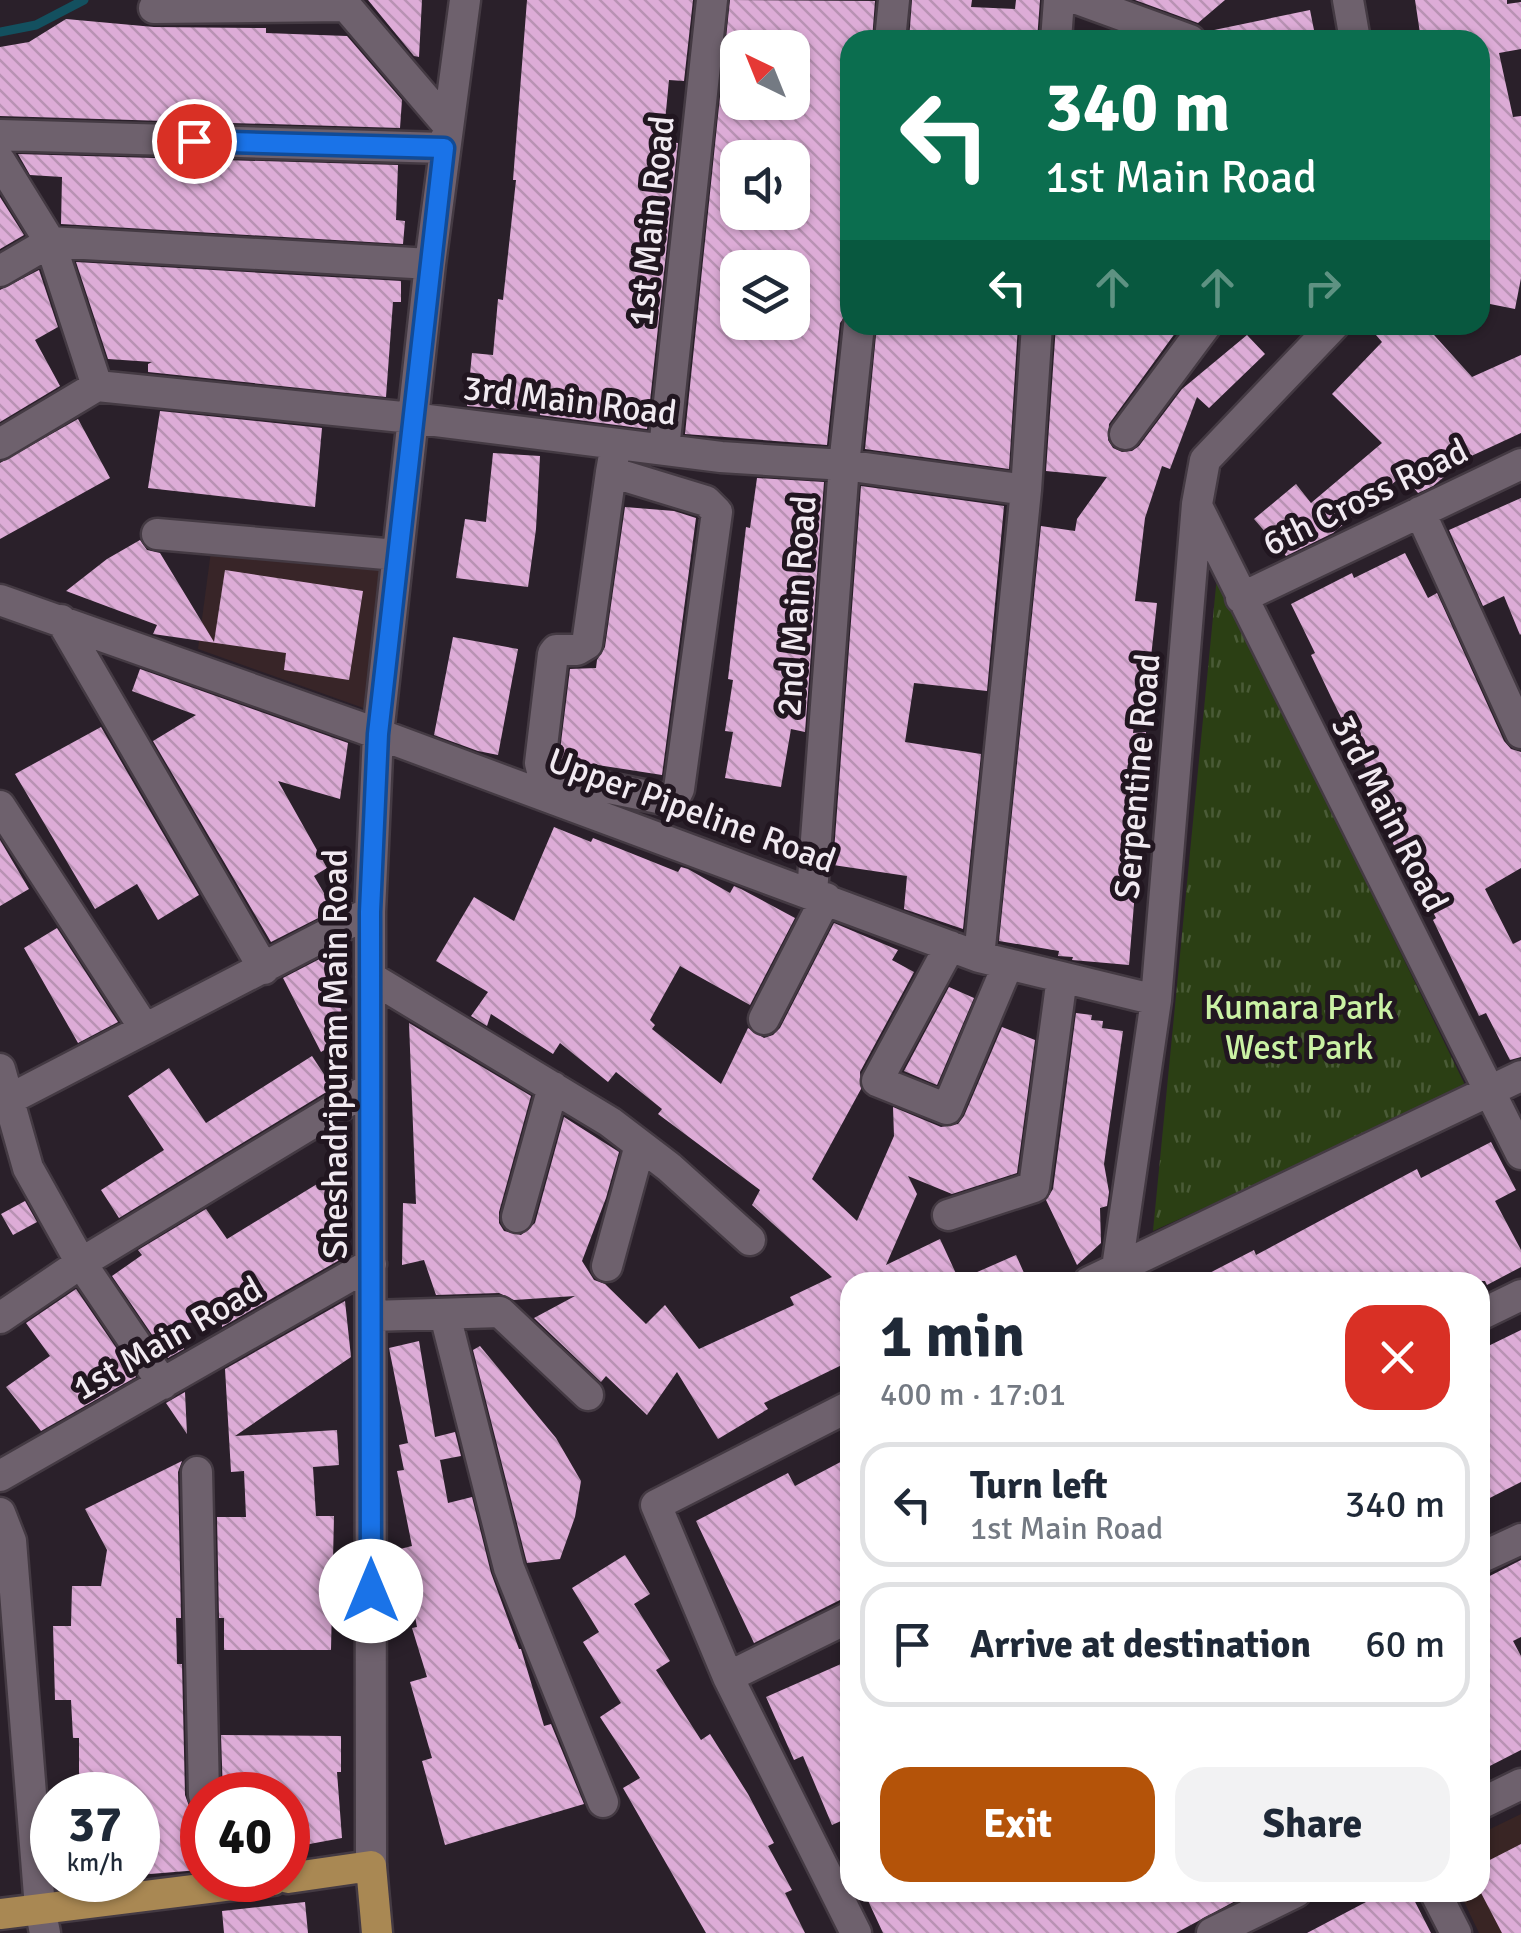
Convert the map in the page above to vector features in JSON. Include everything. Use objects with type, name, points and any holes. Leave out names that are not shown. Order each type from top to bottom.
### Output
[{"type":"main road","points":[[310,1875],[371,1866]]},
{"type":"main road","name":"Sheshadripuram Main Road","points":[[371,1866],[377,1933]]},
{"type":"main road","points":[[0,1914],[42,1920],[180,1891]]},
{"type":"street","name":"Sheshadripuram Main Road","points":[[371,1866],[370,912],[378,734],[445,136],[465,0]]},
{"type":"street","name":"1st Main Road","points":[[664,450],[712,0]]},
{"type":"street","points":[[891,30],[894,0]]},
{"type":"street","points":[[1057,30],[1059,0]]},
{"type":"street","points":[[1348,0],[1353,30]]},
{"type":"street","points":[[154,8],[343,3],[445,136]]},
{"type":"street","points":[[1085,3],[1162,30]]},
{"type":"street","points":[[0,135],[445,136]]},
{"type":"street","points":[[0,161],[50,242],[97,386],[0,444]]},
{"type":"street","points":[[0,271],[50,242],[430,264]]},
{"type":"street","name":"2nd Main Road","points":[[819,896],[844,465],[859,335]]},
{"type":"street","points":[[950,946],[878,1082],[948,1109],[994,961],[1037,335]]},
{"type":"street","points":[[1125,434],[1199,335]]},
{"type":"street","name":"Serpentine Road","points":[[1121,1272],[1156,1000],[1196,504],[1204,460],[1324,335]]},
{"type":"street","name":"3rd Main Road","points":[[97,386],[412,418],[614,458],[664,450],[844,465],[1026,490]]},
{"type":"street","points":[[614,458],[706,501],[717,512],[679,789],[668,800],[550,776],[542,772],[540,764],[553,654],[587,644],[614,458]]},
{"type":"street","name":"6th Cross Road","points":[[1241,598],[1521,464]]},
{"type":"street","name":"3rd Main Road","points":[[1196,504],[1521,1154]]},
{"type":"street","points":[[1420,512],[1521,733]]},
{"type":"street","points":[[157,534],[397,555]]},
{"type":"street","name":"Upper Pipeline Road","points":[[0,600],[378,734],[950,946],[994,961],[1156,1000]]},
{"type":"street","points":[[61,620],[264,968]]},
{"type":"street","points":[[0,806],[145,1029]]},
{"type":"street","points":[[764,1019],[819,896]]},
{"type":"street","points":[[10,1099],[370,912]]},
{"type":"street","points":[[370,977],[553,1086],[640,1145],[750,1240]]},
{"type":"street","points":[[948,1215],[1034,1187],[1062,977]]},
{"type":"street","points":[[0,1069],[28,1168],[81,1263],[163,1384]]},
{"type":"street","points":[[1127,1272],[1521,1076]]},
{"type":"street","points":[[517,1217],[553,1086]]},
{"type":"street","points":[[0,1318],[81,1263],[370,1088]]},
{"type":"street","points":[[606,1266],[640,1145]]},
{"type":"street","name":"1st Main Road","points":[[0,1476],[371,1264]]},
{"type":"street","points":[[1490,1310],[1521,1295]]},
{"type":"street","points":[[371,1316],[500,1312],[588,1395]]},
{"type":"street","points":[[445,1315],[510,1568],[602,1802]]},
{"type":"street","points":[[836,1861],[728,1677],[656,1506],[840,1411]]},
{"type":"street","points":[[198,1472],[204,1772]]},
{"type":"street","points":[[0,1513],[12,1541],[42,1920]]},
{"type":"street","points":[[1490,1553],[1521,1538]]},
{"type":"street","points":[[728,1677],[840,1623]]},
{"type":"street","points":[[1490,1799],[1521,1784]]},
{"type":"street","points":[[847,1902],[856,1933]]},
{"type":"street","points":[[1212,1933],[1243,1926],[1280,1902]]},
{"type":"street","points":[[1440,1902],[1456,1933]]},
{"type":"shaded area","points":[[211,551],[383,564],[369,710],[198,649]]},
{"type":"shaded area","points":[[1521,1814],[1521,1933],[1479,1933],[1464,1902],[1490,1902],[1490,1829]]},
{"type":"green space","name":"Kumara Park West Park","points":[[1217,576],[1467,1089],[1153,1231]]},
{"type":"building","points":[[368,0],[422,0],[419,57],[414,56]]},
{"type":"building","points":[[527,0],[693,0],[684,81],[669,80],[663,142],[678,143],[647,429],[540,412],[467,406],[472,353],[493,355],[498,299],[503,300],[516,180]]},
{"type":"building","points":[[730,0],[875,1],[873,30],[840,30],[840,323],[827,445],[685,434],[720,96],[720,120],[810,120],[810,30],[727,30]]},
{"type":"building","points":[[912,0],[972,0],[971,7],[1015,9],[1016,0],[1040,0],[1038,30],[910,30]]},
{"type":"building","points":[[1135,0],[1225,0],[1198,23]]},
{"type":"building","points":[[1415,0],[1521,2],[1521,49],[1499,53],[1513,117],[1521,116],[1521,278],[1515,309],[1490,304],[1490,30],[1420,30]]},
{"type":"building","points":[[1310,10],[1314,30],[1214,30]]},
{"type":"building","points":[[66,19],[154,27],[266,28],[266,33],[347,36],[402,100],[400,128],[0,116],[0,47],[29,42]]},
{"type":"building","points":[[18,154],[398,165],[396,220],[405,221],[403,244],[61,224],[62,177],[30,175]]},
{"type":"building","points":[[0,197],[24,235],[0,249]]},
{"type":"building","points":[[76,262],[401,281],[401,302],[393,302],[386,397],[148,372],[152,362],[108,359]]},
{"type":"building","points":[[39,270],[58,327],[35,340],[60,386],[0,422],[0,290]]},
{"type":"building","points":[[876,335],[1017,335],[1009,469],[865,449]]},
{"type":"building","points":[[1055,335],[1174,335],[1109,424],[1108,440],[1122,452],[1139,446],[1182,389],[1247,335],[1265,354],[1209,408],[1197,397],[1170,469],[1162,466],[1145,518],[1135,601],[1157,603],[1151,657],[1142,656],[1133,733],[1146,732],[1147,797],[1133,796],[1124,866],[1137,867],[1129,965],[1072,960],[1073,957],[1058,956],[1059,951],[999,941],[1041,526],[1075,531],[1077,519],[1107,477],[1046,471]]},
{"type":"building","points":[[1376,335],[1434,335],[1472,377],[1521,355],[1521,433],[1467,458],[1433,486],[1418,493],[1403,475],[1333,533],[1286,556],[1254,519],[1296,484],[1311,503],[1382,443],[1332,394],[1382,342]]},
{"type":"building","points":[[160,411],[322,428],[315,507],[148,488]]},
{"type":"building","points":[[78,419],[110,478],[0,539],[0,463]]},
{"type":"building","points":[[493,453],[540,456],[528,587],[456,578],[465,519],[486,522]]},
{"type":"building","points":[[757,478],[824,482],[805,732],[791,729],[781,787],[725,778],[733,732],[725,731],[733,680],[728,679],[746,527],[750,528]]},
{"type":"building","points":[[861,486],[1004,506],[987,691],[914,683],[905,742],[981,754],[963,929],[904,909],[907,876],[833,865]]},
{"type":"building","points":[[1521,498],[1520,635],[1504,596],[1483,606],[1449,530]]},
{"type":"building","points":[[625,507],[674,511],[696,518],[662,775],[559,759],[570,669],[596,668],[605,647]]},
{"type":"building","points":[[140,540],[147,550],[160,553],[214,642],[225,570],[363,591],[349,680],[284,670],[286,653],[153,634],[157,625],[66,591],[107,559]]},
{"type":"building","points":[[1405,553],[1428,598],[1437,593],[1504,741],[1521,752],[1521,868],[1485,889],[1513,944],[1521,940],[1521,1057],[1510,1060],[1486,1013],[1479,1016],[1433,920],[1436,918],[1386,829],[1394,825],[1311,655],[1315,653],[1291,604],[1352,573],[1354,578]]},
{"type":"building","points":[[453,637],[518,649],[498,755],[434,735]]},
{"type":"building","points":[[140,669],[348,743],[340,799],[278,781],[327,868],[314,876],[334,910],[271,942],[153,741],[196,715],[132,691]]},
{"type":"building","points":[[101,727],[199,895],[158,920],[137,884],[95,909],[15,774]]},
{"type":"building","points":[[554,827],[678,872],[681,867],[688,869],[730,893],[734,886],[795,918],[750,1005],[680,966],[650,1020],[655,1025],[652,1029],[721,1084],[748,1028],[764,1038],[780,1028],[834,923],[898,950],[892,960],[914,972],[860,1072],[861,1089],[812,1179],[857,1221],[894,1136],[893,1107],[941,1127],[958,1124],[1002,1027],[1035,1040],[1017,1173],[952,1194],[908,1176],[917,1194],[886,1265],[940,1239],[955,1272],[840,1272],[840,1366],[764,1403],[768,1409],[718,1439],[677,1372],[647,1415],[606,1376],[601,1382],[534,1318],[575,1296],[514,1300],[499,1293],[436,1295],[424,1260],[402,1265],[403,1203],[416,1204],[409,1023],[531,1096],[499,1212],[504,1231],[521,1235],[535,1223],[564,1117],[619,1152],[582,1261],[594,1280],[605,1284],[646,1324],[665,1305],[699,1349],[794,1305],[790,1297],[832,1277],[752,1205],[760,1190],[658,1114],[662,1109],[616,1072],[608,1082],[560,1043],[553,1054],[491,1014],[487,1026],[471,1016],[488,992],[436,961],[474,897],[514,921]]},
{"type":"building","points":[[0,840],[29,889],[0,906]]},
{"type":"building","points":[[57,928],[118,1022],[78,1043],[24,948]]},
{"type":"building","points":[[335,951],[344,1038],[321,1052],[283,978]]},
{"type":"building","points":[[949,987],[974,998],[937,1085],[904,1071]]},
{"type":"building","points":[[1076,1013],[1103,1021],[1102,1028],[1123,1031],[1104,1164],[1109,1192],[1107,1206],[1100,1208],[1101,1243],[1077,1265],[1046,1200],[1053,1189]]},
{"type":"building","points":[[312,1056],[333,1088],[119,1218],[101,1190],[164,1150],[128,1096],[169,1068],[206,1123]]},
{"type":"building","points":[[1491,1142],[1516,1190],[1495,1201],[1521,1250],[1521,1267],[1490,1283],[1490,1272],[1211,1272],[1254,1250],[1256,1255],[1417,1169],[1421,1178]]},
{"type":"building","points":[[340,1170],[343,1258],[222,1327],[222,1321],[183,1323],[184,1349],[168,1358],[112,1276],[142,1255],[138,1250],[206,1209],[227,1239]]},
{"type":"building","points":[[25,1201],[37,1222],[13,1235],[1,1214]]},
{"type":"building","points":[[1016,1255],[1024,1272],[977,1272]]},
{"type":"building","points":[[76,1289],[136,1377],[41,1431],[6,1387],[50,1356],[26,1323]]},
{"type":"building","points":[[345,1301],[351,1357],[235,1436],[337,1430],[339,1465],[313,1467],[316,1516],[334,1516],[331,1650],[224,1650],[224,1618],[219,1618],[217,1517],[246,1517],[244,1471],[231,1472],[225,1369]]},
{"type":"building","points":[[1521,1330],[1521,1482],[1490,1498],[1490,1345]]},
{"type":"building","points":[[419,1341],[435,1437],[455,1432],[461,1456],[440,1460],[448,1503],[472,1497],[491,1573],[521,1649],[544,1726],[551,1724],[584,1804],[445,1845],[422,1761],[432,1758],[410,1682],[427,1677],[412,1628],[417,1627],[409,1585],[403,1586],[396,1550],[412,1546],[397,1471],[404,1470],[399,1445],[408,1443],[389,1348]]},
{"type":"building","points":[[480,1346],[556,1438],[581,1481],[575,1517],[560,1559],[527,1563],[473,1350]]},
{"type":"building","points":[[185,1392],[187,1434],[166,1403]]},
{"type":"building","points":[[182,1461],[178,1472],[181,1618],[176,1618],[177,1664],[182,1664],[184,1772],[180,1772],[180,1872],[160,1873],[160,1772],[79,1772],[79,1738],[73,1738],[71,1700],[55,1700],[53,1626],[71,1626],[72,1586],[101,1586],[107,1550],[85,1509]]},
{"type":"building","points":[[840,1462],[840,1600],[754,1643],[696,1521],[788,1473],[795,1486]]},
{"type":"building","points":[[625,1555],[650,1594],[634,1604],[670,1661],[656,1670],[701,1740],[710,1734],[748,1794],[774,1843],[768,1846],[792,1890],[785,1893],[805,1933],[706,1933],[623,1788],[640,1778],[600,1717],[621,1703],[583,1642],[599,1632],[572,1588]]},
{"type":"building","points":[[1521,1560],[1521,1637],[1513,1641],[1521,1656],[1521,1750],[1490,1766],[1490,1576]]},
{"type":"building","points":[[840,1664],[840,1821],[832,1825],[803,1756],[794,1760],[766,1697]]},
{"type":"building","points":[[221,1735],[341,1736],[341,1772],[337,1772],[342,1838],[310,1844],[310,1772],[222,1772]]},
{"type":"building","points":[[1521,1844],[1521,1933],[1502,1933],[1486,1902],[1490,1902],[1490,1860]]},
{"type":"building","points":[[305,1902],[308,1933],[224,1933],[222,1911]]},
{"type":"building","points":[[869,1902],[1233,1902],[1176,1933],[883,1933]]},
{"type":"building","points":[[1366,1902],[1415,1902],[1431,1933],[1307,1933]]},
{"type":"waterway","points":[[0,32],[36,25],[84,0]]},
{"type":"route","points":[[194,141],[444,148],[378,734],[370,912],[371,1591]]}]
